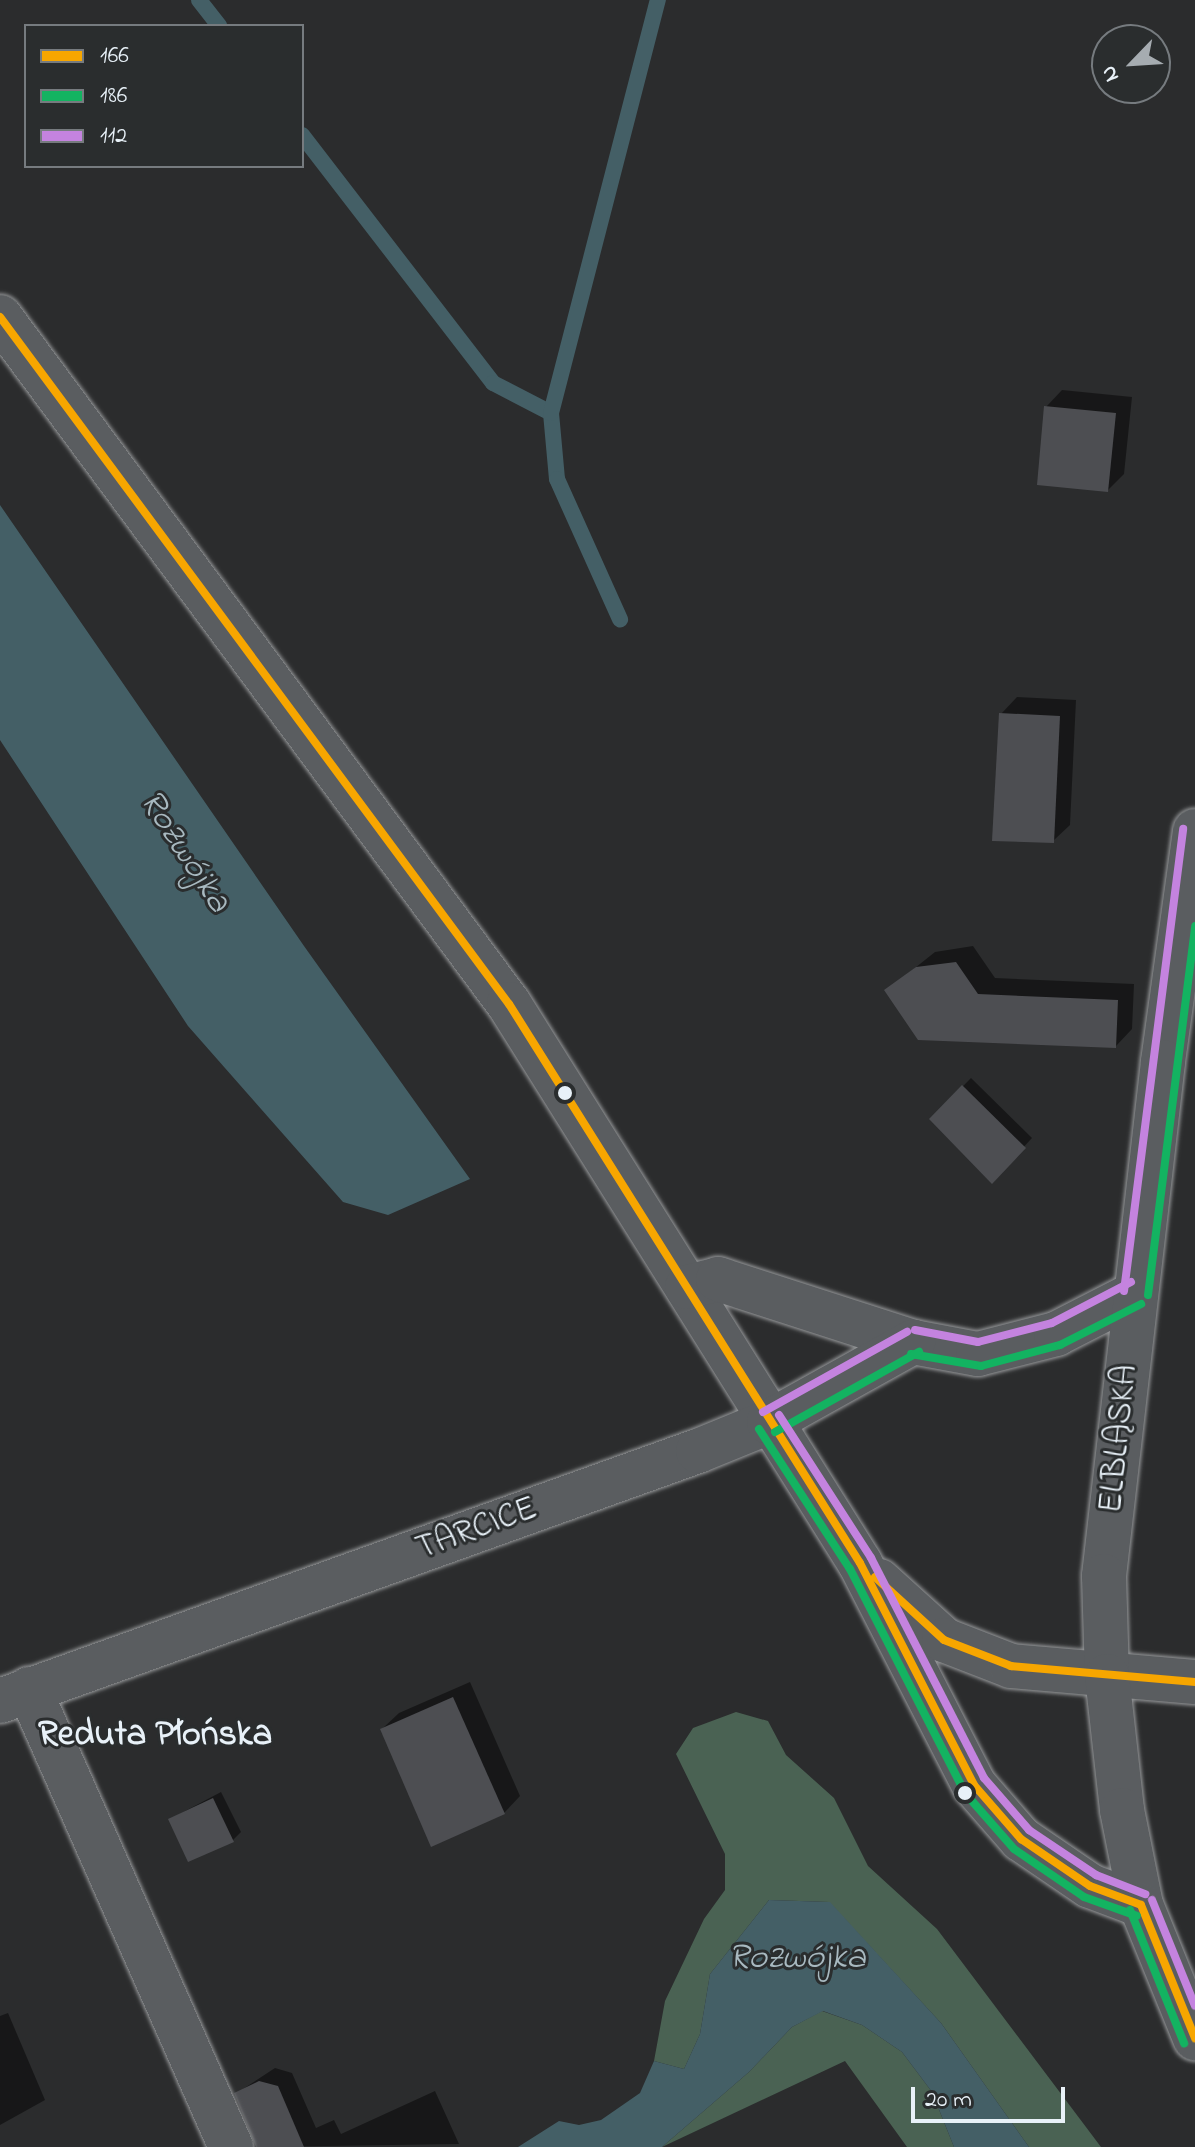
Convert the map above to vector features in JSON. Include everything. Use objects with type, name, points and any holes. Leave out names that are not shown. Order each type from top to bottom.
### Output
[{"type":"street","points":[[0,317],[509,1004],[860,1563],[974,1785],[1021,1839],[1090,1886],[1141,1905]]},
{"type":"street","name":"ELBLĄSKA","points":[[1195,831],[1136,1293],[1104,1576],[1107,1676],[1122,1810],[1141,1905],[1195,2038]]},
{"type":"street","points":[[687,1287],[718,1279],[913,1342],[978,1354],[1056,1334],[1136,1293]]},
{"type":"street","name":"TARCICE","points":[[231,2147],[14,1695],[769,1422],[913,1342]]},
{"type":"street","points":[[860,1563],[944,1640],[1011,1666],[1195,1682]]},
{"type":"green space","points":[[736,1712],[768,1721],[786,1755],[834,1798],[868,1866],[937,1929],[1101,2147],[1029,2147],[941,2023],[829,1902],[769,1900],[710,1974],[700,2034],[684,2069],[654,2061],[665,2001],[704,1919],[725,1890],[725,1854],[676,1754],[693,1728]]},
{"type":"green space","points":[[822,2011],[862,2025],[902,2052],[932,2092],[954,2147],[907,2147],[845,2061],[662,2147],[749,2072],[792,2027]]},
{"type":"water","points":[[0,505],[304,946],[470,1179],[388,1215],[343,1202],[188,1026],[0,740]]},
{"type":"water","name":"Rozwójka","points":[[769,1900],[830,1902],[941,2023],[1029,2147],[954,2147],[932,2092],[902,2052],[862,2025],[823,2011],[792,2027],[749,2072],[662,2147],[518,2147],[559,2121],[579,2125],[601,2120],[640,2093],[654,2061],[684,2069],[700,2034],[710,1974]]},
{"type":"building","points":[[1044,406],[1116,413],[1108,492],[1037,485]]},
{"type":"building","points":[[999,713],[1060,716],[1054,843],[992,841]]},
{"type":"building","points":[[956,962],[978,994],[1118,1000],[1116,1048],[918,1040],[884,990],[916,967]]},
{"type":"building","points":[[962,1085],[1026,1148],[992,1184],[929,1119]]},
{"type":"building","points":[[453,1697],[505,1814],[431,1847],[380,1729]]},
{"type":"building","points":[[213,1798],[234,1842],[188,1862],[168,1819]]},
{"type":"building","points":[[259,2081],[278,2086],[304,2147],[256,2147],[234,2093]]},
{"type":"waterway","points":[[199,0],[217,24]]},
{"type":"waterway","points":[[551,413],[658,0]]},
{"type":"waterway","points":[[304,138],[493,383],[551,413],[557,479],[620,619]]},
{"type":"transit line","name":"166","points":[[0,317],[509,1004],[860,1563],[974,1785],[1021,1839],[1090,1886],[1141,1905]]},
{"type":"transit line","name":"112","points":[[1124,1291],[1183,829]]},
{"type":"transit line","name":"186","points":[[1148,1295],[1195,926]]},
{"type":"transit line","name":"112","points":[[915,1330],[978,1342],[1052,1323],[1131,1282]]},
{"type":"transit line","name":"186","points":[[911,1354],[981,1366],[1060,1345],[1141,1304]]},
{"type":"transit line","name":"112","points":[[763,1412],[907,1332]]},
{"type":"transit line","name":"186","points":[[775,1432],[919,1352]]},
{"type":"transit line","name":"112","points":[[779,1415],[871,1558],[984,1778],[1029,1830],[1096,1875],[1145,1894]]},
{"type":"transit line","name":"186","points":[[759,1429],[850,1569],[965,1793],[1014,1849],[1084,1897],[1137,1916]]},
{"type":"transit line","name":"166","points":[[875,1577],[944,1640],[1011,1666],[1195,1682]]},
{"type":"transit line","name":"112","points":[[1152,1900],[1195,2006]]},
{"type":"transit line","name":"166","points":[[1141,1905],[1195,2038]]},
{"type":"transit line","name":"186","points":[[1130,1910],[1184,2043]]},
{"type":"district","name":"Reduta Płońska","points":[[155,1736]]}]
